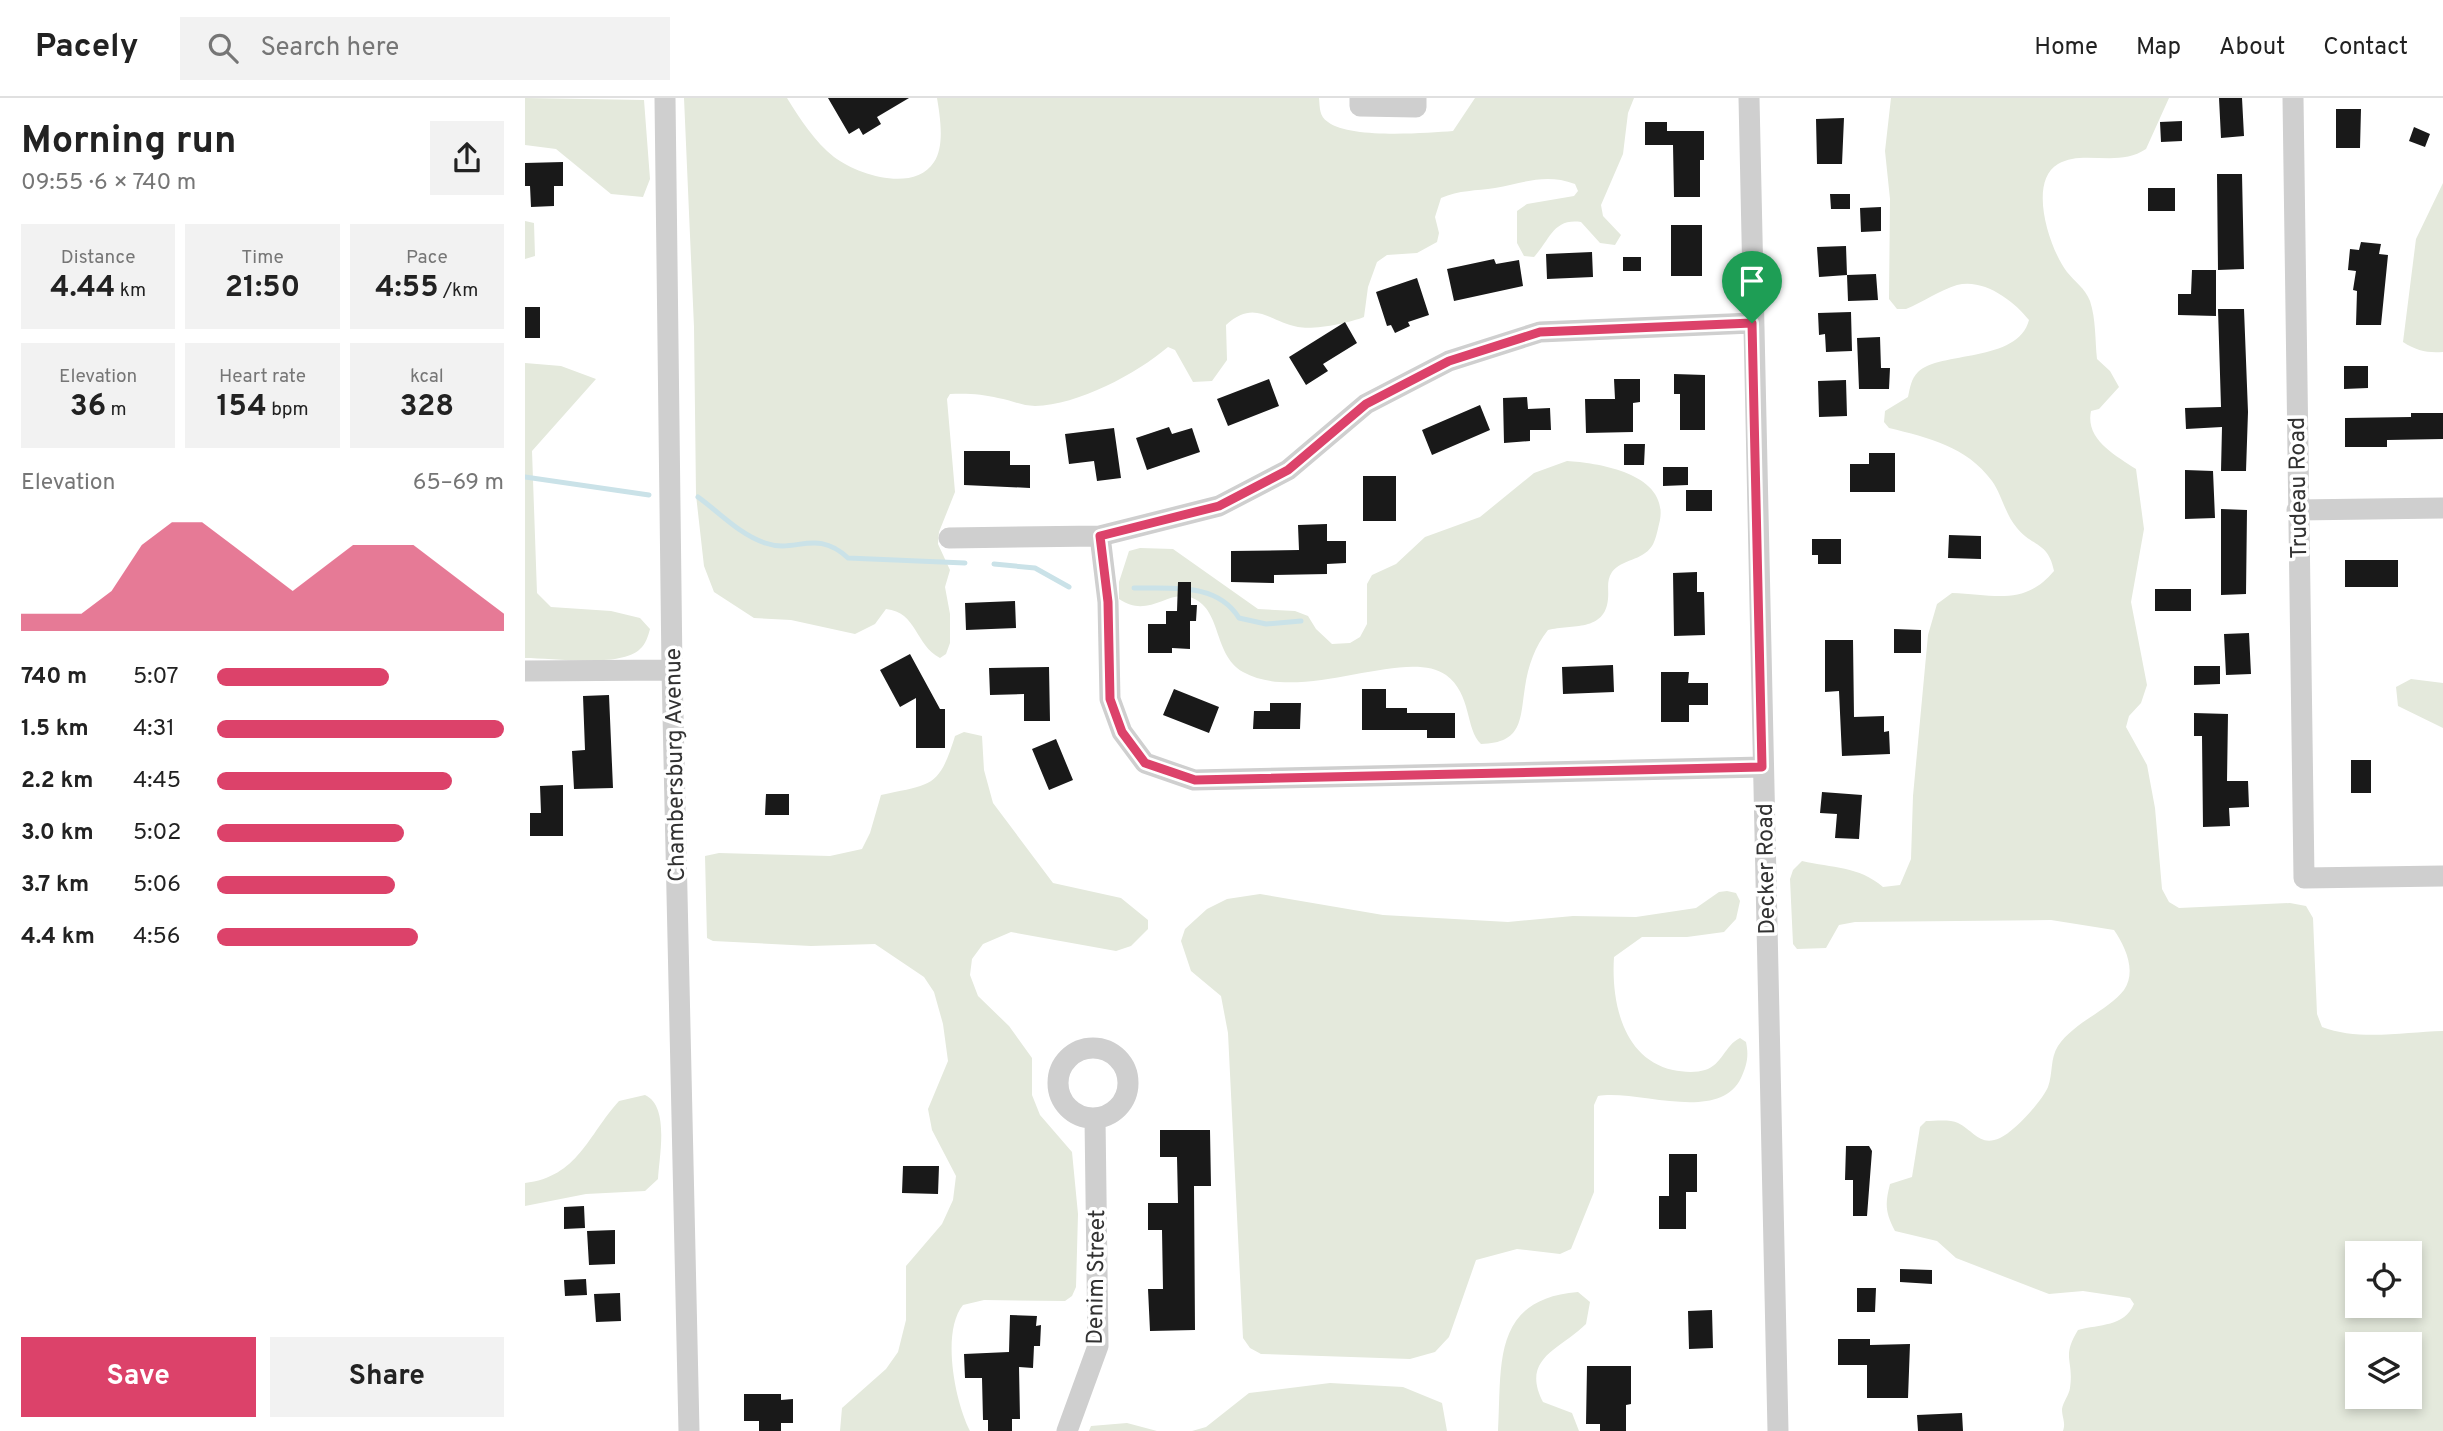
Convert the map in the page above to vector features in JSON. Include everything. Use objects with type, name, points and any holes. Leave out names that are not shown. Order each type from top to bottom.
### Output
[{"type":"street","name":"Chambersburg Avenue","points":[[665,98],[672,670],[689,1431]]},
{"type":"street","points":[[1360,98],[1360,106],[1416,107],[1416,98]]},
{"type":"street","name":"Decker Road","points":[[1749,98],[1778,1431]]},
{"type":"street","name":"Trudeau Road","points":[[2293,98],[2304,878],[2443,876]]},
{"type":"street","points":[[949,538],[1100,536],[1219,506],[1288,470],[1366,404],[1449,361],[1540,332],[1752,323]]},
{"type":"street","points":[[2297,510],[2443,508]]},
{"type":"street","points":[[1100,536],[1108,602],[1110,699],[1122,732],[1145,763],[1195,780],[1762,767]]},
{"type":"street","points":[[525,671],[672,670]]},
{"type":"street","name":"Denim Street","points":[[1067,1431],[1098,1346],[1095,1118]]},
{"type":"shaded area","points":[[525,98],[644,100],[650,179],[643,197],[611,194],[556,149],[525,145]]},
{"type":"shaded area","points":[[684,98],[787,98],[814,137],[834,157],[871,175],[900,179],[925,171],[934,162],[940,148],[941,131],[937,98],[1319,98],[1321,114],[1328,122],[1353,131],[1388,134],[1453,131],[1475,98],[1634,98],[1628,113],[1623,154],[1601,205],[1603,216],[1621,235],[1615,245],[1600,243],[1581,222],[1572,222],[1558,227],[1534,257],[1524,256],[1517,243],[1517,211],[1527,204],[1574,196],[1578,191],[1575,184],[1544,179],[1454,193],[1441,198],[1435,217],[1439,233],[1437,242],[1417,253],[1387,255],[1377,262],[1368,287],[1364,317],[1350,322],[1305,328],[1262,314],[1236,317],[1226,325],[1227,360],[1212,381],[1193,382],[1175,350],[1168,347],[1106,386],[1052,404],[1030,406],[987,396],[950,394],[947,399],[955,492],[939,532],[938,544],[950,570],[945,587],[950,614],[950,643],[946,654],[940,658],[925,645],[910,622],[896,611],[886,609],[875,624],[855,634],[791,620],[754,618],[714,592],[704,566],[696,495],[694,327]]},
{"type":"shaded area","points":[[1891,98],[2169,98],[2146,149],[2124,157],[2068,160],[2058,164],[2049,173],[2044,185],[2045,216],[2054,248],[2067,272],[2088,296],[2094,322],[2097,359],[2110,371],[2119,387],[2099,409],[2091,411],[2090,421],[2103,445],[2136,469],[2144,529],[2131,602],[2147,685],[2141,703],[2129,716],[2126,727],[2147,765],[2155,808],[2162,889],[2169,902],[2179,908],[2290,903],[2306,906],[2313,918],[2317,1014],[2322,1027],[2366,1035],[2443,1031],[2443,1431],[2063,1431],[2062,1409],[2070,1388],[2069,1353],[2073,1339],[2078,1330],[2111,1323],[2124,1317],[2134,1304],[2130,1298],[2083,1291],[2049,1294],[1956,1258],[1937,1241],[1895,1231],[1887,1208],[1890,1184],[1912,1177],[1920,1127],[1926,1121],[1947,1121],[1964,1126],[1977,1137],[1987,1141],[2006,1135],[2027,1116],[2045,1093],[2058,1046],[2073,1030],[2118,997],[2128,983],[2129,967],[2122,943],[2114,930],[2051,920],[1855,922],[1839,925],[1826,948],[1797,949],[1793,944],[1790,879],[1793,870],[1802,861],[1855,871],[1883,887],[1900,885],[1911,859],[1913,796],[1928,635],[1937,604],[1952,593],[1994,596],[2019,594],[2031,590],[2054,571],[2048,554],[2013,523],[1992,481],[1971,459],[1946,445],[1889,428],[1884,422],[1885,411],[1908,397],[1912,381],[1918,372],[1943,361],[1995,350],[2010,343],[2022,334],[2029,320],[1997,293],[1978,285],[1967,284],[1951,287],[1906,309],[1897,309],[1889,299],[1890,199],[1885,151]]},
{"type":"shaded area","points":[[2443,183],[2443,352],[2432,352],[2403,342],[2416,239]]},
{"type":"shaded area","points":[[525,221],[534,223],[535,256],[525,259]]},
{"type":"shaded area","points":[[525,363],[561,366],[596,379],[532,451],[537,593],[551,607],[611,611],[640,618],[650,629],[644,645],[631,655],[602,660],[525,658]]},
{"type":"shaded area","points":[[1567,461],[1613,468],[1643,482],[1660,504],[1657,534],[1648,551],[1612,572],[1608,582],[1606,610],[1601,617],[1586,625],[1548,630],[1530,664],[1517,727],[1512,734],[1495,743],[1481,744],[1472,730],[1464,701],[1454,683],[1446,675],[1428,668],[1405,667],[1322,680],[1267,680],[1243,672],[1233,664],[1208,611],[1190,597],[1173,597],[1139,606],[1119,599],[1119,582],[1129,551],[1140,548],[1173,549],[1258,609],[1295,611],[1308,616],[1316,629],[1332,644],[1350,643],[1360,637],[1367,624],[1367,584],[1372,575],[1396,564],[1425,537],[1480,517],[1534,473]]},
{"type":"shaded area","points":[[2411,679],[2443,683],[2443,728],[2398,706],[2396,687]]},
{"type":"shaded area","points":[[964,732],[982,736],[984,770],[993,803],[1053,883],[1121,898],[1148,920],[1148,929],[1131,946],[1116,951],[1011,932],[983,944],[972,959],[970,975],[978,996],[1009,1026],[1032,1058],[1032,1095],[1040,1115],[1072,1152],[1078,1214],[1076,1287],[1072,1296],[1065,1301],[984,1300],[963,1305],[956,1317],[953,1332],[953,1367],[959,1403],[970,1431],[840,1431],[842,1408],[886,1369],[898,1352],[906,1320],[906,1266],[942,1224],[953,1200],[956,1176],[932,1130],[928,1109],[948,1061],[943,1024],[934,992],[924,977],[875,944],[811,946],[713,941],[707,938],[705,856],[719,853],[830,856],[862,849],[870,833],[881,795],[931,781],[944,766],[955,736]]},
{"type":"shaded area","points":[[1719,892],[1736,893],[1740,901],[1736,919],[1724,932],[1687,937],[1642,937],[1614,957],[1615,992],[1618,1010],[1632,1041],[1642,1054],[1656,1064],[1681,1071],[1705,1070],[1716,1064],[1740,1038],[1746,1042],[1747,1052],[1741,1078],[1730,1092],[1715,1099],[1696,1102],[1598,1096],[1594,1105],[1594,1192],[1571,1249],[1560,1254],[1517,1249],[1476,1260],[1449,1337],[1435,1352],[1410,1359],[1261,1354],[1250,1348],[1243,1338],[1228,1033],[1221,996],[1191,971],[1181,941],[1185,929],[1207,909],[1227,899],[1260,894],[1383,915],[1508,922],[1573,916],[1636,917],[1696,908]]},
{"type":"shaded area","points":[[645,1095],[653,1101],[660,1121],[658,1179],[645,1191],[586,1194],[525,1206],[525,1183],[558,1172],[580,1152],[619,1101]]},
{"type":"shaded area","points":[[1578,1292],[1590,1302],[1586,1324],[1546,1356],[1537,1375],[1537,1387],[1543,1402],[1572,1413],[1579,1431],[1498,1431],[1502,1360],[1507,1339],[1516,1322],[1529,1307],[1550,1297]]},
{"type":"shaded area","points":[[1330,1383],[1403,1387],[1442,1403],[1447,1431],[1192,1431],[1206,1427],[1249,1393]]},
{"type":"shaded area","points":[[1127,1423],[1157,1431],[1089,1431],[1091,1426]]},
{"type":"building","points":[[828,98],[909,98],[877,117],[881,124],[863,135],[859,128],[849,134]]},
{"type":"building","points":[[2219,98],[2242,98],[2244,136],[2221,138]]},
{"type":"building","points":[[2336,109],[2361,109],[2360,148],[2336,148]]},
{"type":"building","points":[[1844,118],[1842,164],[1817,164],[1816,119]]},
{"type":"building","points":[[2182,121],[2182,141],[2161,142],[2160,122]]},
{"type":"building","points":[[1645,122],[1667,122],[1667,131],[1704,131],[1704,160],[1700,160],[1700,197],[1674,197],[1673,145],[1645,145]]},
{"type":"building","points":[[2414,127],[2430,134],[2425,147],[2409,141]]},
{"type":"building","points":[[563,162],[563,186],[554,186],[554,206],[531,207],[530,186],[525,186],[525,163]]},
{"type":"building","points":[[2217,174],[2242,174],[2244,269],[2218,270]]},
{"type":"building","points":[[2148,188],[2175,188],[2175,211],[2148,211]]},
{"type":"building","points":[[1830,194],[1850,194],[1850,209],[1831,209]]},
{"type":"building","points":[[1881,207],[1881,231],[1861,232],[1860,208]]},
{"type":"building","points":[[1671,225],[1702,225],[1702,276],[1671,276]]},
{"type":"building","points":[[2361,242],[2381,244],[2379,254],[2388,255],[2381,325],[2356,325],[2357,291],[2353,290],[2356,271],[2348,270],[2350,249],[2359,250]]},
{"type":"building","points":[[1846,246],[1847,275],[1819,277],[1817,247]]},
{"type":"building","points":[[1592,252],[1593,277],[1547,279],[1546,254]]},
{"type":"building","points":[[1623,257],[1641,257],[1641,271],[1623,271]]},
{"type":"building","points":[[1494,259],[1496,264],[1519,260],[1523,286],[1454,301],[1447,269]]},
{"type":"building","points":[[2192,270],[2216,270],[2216,316],[2178,315],[2178,294],[2191,294]]},
{"type":"building","points":[[1876,274],[1878,300],[1848,301],[1847,275]]},
{"type":"building","points":[[1417,278],[1429,315],[1408,322],[1410,326],[1395,333],[1391,325],[1387,326],[1376,292]]},
{"type":"building","points":[[525,307],[540,307],[540,338],[525,338]]},
{"type":"building","points":[[2218,309],[2244,309],[2248,412],[2246,471],[2221,471],[2222,427],[2186,429],[2185,408],[2221,407]]},
{"type":"building","points":[[1851,312],[1852,351],[1826,352],[1825,334],[1819,335],[1818,313]]},
{"type":"building","points":[[1345,322],[1357,343],[1323,364],[1328,371],[1306,385],[1289,357]]},
{"type":"building","points":[[1880,337],[1881,368],[1890,368],[1889,389],[1859,389],[1857,338]]},
{"type":"building","points":[[2344,366],[2368,366],[2368,388],[2344,389]]},
{"type":"building","points":[[1674,374],[1705,375],[1705,430],[1680,430],[1680,394],[1674,394]]},
{"type":"building","points":[[1269,379],[1279,406],[1228,426],[1217,399]]},
{"type":"building","points":[[1614,379],[1640,379],[1640,402],[1633,403],[1633,432],[1586,433],[1585,399],[1615,399]]},
{"type":"building","points":[[1846,380],[1847,416],[1819,417],[1818,381]]},
{"type":"building","points":[[1527,397],[1528,409],[1550,408],[1551,430],[1530,430],[1530,441],[1504,443],[1503,398]]},
{"type":"building","points":[[1480,405],[1490,430],[1432,455],[1422,430]]},
{"type":"building","points":[[2411,413],[2443,413],[2443,439],[2387,440],[2387,447],[2345,447],[2345,418],[2411,417]]},
{"type":"building","points":[[1169,427],[1172,434],[1192,428],[1200,452],[1147,470],[1136,438]]},
{"type":"building","points":[[1114,428],[1121,478],[1097,481],[1094,461],[1069,464],[1065,434]]},
{"type":"building","points":[[1624,444],[1645,444],[1644,465],[1624,465]]},
{"type":"building","points":[[964,451],[1010,451],[1010,465],[1030,465],[1030,488],[964,485]]},
{"type":"building","points":[[1869,453],[1895,453],[1895,492],[1850,492],[1850,464],[1869,464]]},
{"type":"building","points":[[1663,467],[1688,467],[1688,485],[1663,486]]},
{"type":"building","points":[[2185,470],[2213,471],[2215,518],[2185,519]]},
{"type":"building","points":[[1363,476],[1396,476],[1396,521],[1363,521]]},
{"type":"building","points":[[1686,490],[1712,490],[1712,511],[1686,511]]},
{"type":"building","points":[[2221,509],[2247,510],[2246,594],[2221,595]]},
{"type":"building","points":[[1327,524],[1327,541],[1346,541],[1346,563],[1327,564],[1327,574],[1274,575],[1274,583],[1231,582],[1231,551],[1299,550],[1298,525]]},
{"type":"building","points":[[1949,535],[1981,536],[1981,559],[1948,558]]},
{"type":"building","points":[[1812,539],[1841,539],[1841,564],[1818,564],[1818,555],[1812,555]]},
{"type":"building","points":[[2345,560],[2398,560],[2398,587],[2345,587]]},
{"type":"building","points":[[1697,572],[1697,592],[1704,592],[1705,635],[1674,636],[1673,573]]},
{"type":"building","points":[[1178,582],[1191,582],[1191,605],[1197,605],[1196,621],[1190,621],[1190,649],[1172,648],[1172,653],[1148,653],[1148,624],[1166,624],[1166,611],[1177,611]]},
{"type":"building","points":[[2155,589],[2191,589],[2191,611],[2155,611]]},
{"type":"building","points":[[1015,601],[1016,628],[966,630],[965,603]]},
{"type":"building","points":[[1894,629],[1921,630],[1921,653],[1894,653]]},
{"type":"building","points":[[2249,633],[2251,674],[2226,675],[2224,634]]},
{"type":"building","points":[[1825,640],[1853,640],[1854,717],[1884,716],[1884,732],[1889,731],[1890,754],[1842,756],[1839,691],[1825,692]]},
{"type":"building","points":[[910,654],[940,709],[945,709],[945,748],[916,748],[916,698],[900,707],[880,670]]},
{"type":"building","points":[[1613,665],[1614,692],[1563,694],[1562,667]]},
{"type":"building","points":[[2194,666],[2220,666],[2220,684],[2194,685]]},
{"type":"building","points":[[1049,667],[1050,721],[1024,721],[1024,694],[990,695],[989,668]]},
{"type":"building","points":[[1661,672],[1689,672],[1688,683],[1708,683],[1708,705],[1689,705],[1689,722],[1661,722]]},
{"type":"building","points":[[1174,689],[1219,707],[1209,733],[1163,715]]},
{"type":"building","points":[[1362,689],[1386,689],[1386,708],[1407,708],[1407,713],[1455,713],[1455,738],[1427,738],[1427,730],[1362,730]]},
{"type":"building","points":[[609,695],[613,788],[574,789],[572,751],[585,750],[583,696]]},
{"type":"building","points":[[1270,703],[1301,703],[1300,729],[1253,729],[1254,711],[1270,711]]},
{"type":"building","points":[[2194,713],[2228,714],[2227,781],[2248,781],[2249,807],[2229,808],[2230,826],[2203,827],[2202,736],[2194,736]]},
{"type":"building","points":[[1056,739],[1073,780],[1049,790],[1032,749]]},
{"type":"building","points":[[2351,760],[2371,760],[2371,793],[2351,793]]},
{"type":"building","points":[[563,785],[563,836],[530,836],[530,813],[541,813],[540,786]]},
{"type":"building","points":[[1822,792],[1862,795],[1859,839],[1835,838],[1837,814],[1820,813]]},
{"type":"building","points":[[766,794],[789,794],[789,815],[765,815]]},
{"type":"building","points":[[1160,1130],[1210,1130],[1211,1186],[1194,1186],[1195,1330],[1150,1331],[1148,1289],[1163,1289],[1162,1230],[1148,1230],[1148,1203],[1178,1203],[1177,1157],[1160,1157]]},
{"type":"building","points":[[1846,1146],[1869,1146],[1872,1151],[1867,1216],[1853,1216],[1853,1180],[1845,1180]]},
{"type":"building","points":[[1669,1154],[1697,1154],[1697,1192],[1686,1192],[1686,1229],[1659,1229],[1659,1196],[1669,1196]]},
{"type":"building","points":[[903,1166],[939,1166],[938,1194],[902,1193]]},
{"type":"building","points":[[584,1206],[585,1228],[564,1229],[564,1207]]},
{"type":"building","points":[[615,1230],[615,1264],[589,1265],[587,1231]]},
{"type":"building","points":[[1900,1269],[1932,1270],[1932,1284],[1900,1282]]},
{"type":"building","points":[[586,1279],[587,1295],[565,1296],[564,1280]]},
{"type":"building","points":[[1857,1288],[1876,1288],[1875,1312],[1857,1312]]},
{"type":"building","points":[[620,1293],[621,1321],[596,1322],[594,1294]]},
{"type":"building","points":[[1712,1310],[1713,1348],[1689,1349],[1688,1311]]},
{"type":"building","points":[[1010,1315],[1037,1316],[1036,1326],[1041,1325],[1040,1346],[1034,1346],[1033,1368],[1019,1367],[1020,1419],[1012,1419],[1012,1431],[988,1431],[988,1420],[983,1420],[982,1378],[965,1378],[964,1354],[1009,1352]]},
{"type":"building","points":[[1838,1339],[1870,1339],[1870,1345],[1910,1344],[1908,1398],[1867,1398],[1867,1365],[1838,1365]]},
{"type":"building","points":[[1587,1366],[1631,1366],[1631,1404],[1626,1405],[1626,1431],[1600,1431],[1600,1424],[1586,1424]]},
{"type":"building","points":[[744,1394],[781,1394],[781,1400],[793,1399],[793,1423],[781,1423],[781,1431],[759,1431],[759,1421],[744,1421]]},
{"type":"building","points":[[1962,1413],[1963,1431],[1918,1431],[1917,1415]]},
{"type":"waterway","points":[[525,477],[649,495]]},
{"type":"waterway","points":[[698,497],[738,529],[776,546],[816,543],[837,549],[848,558],[965,563]]},
{"type":"waterway","points":[[994,564],[1035,568],[1069,587]]},
{"type":"waterway","points":[[1134,588],[1178,588],[1206,593],[1230,606],[1239,618],[1266,624],[1301,621]]},
{"type":"route","points":[[1752,323],[1762,767],[1195,780],[1145,763],[1122,732],[1110,699],[1108,602],[1100,536],[1219,506],[1288,470],[1366,404],[1449,361],[1540,332],[1752,323]]}]
